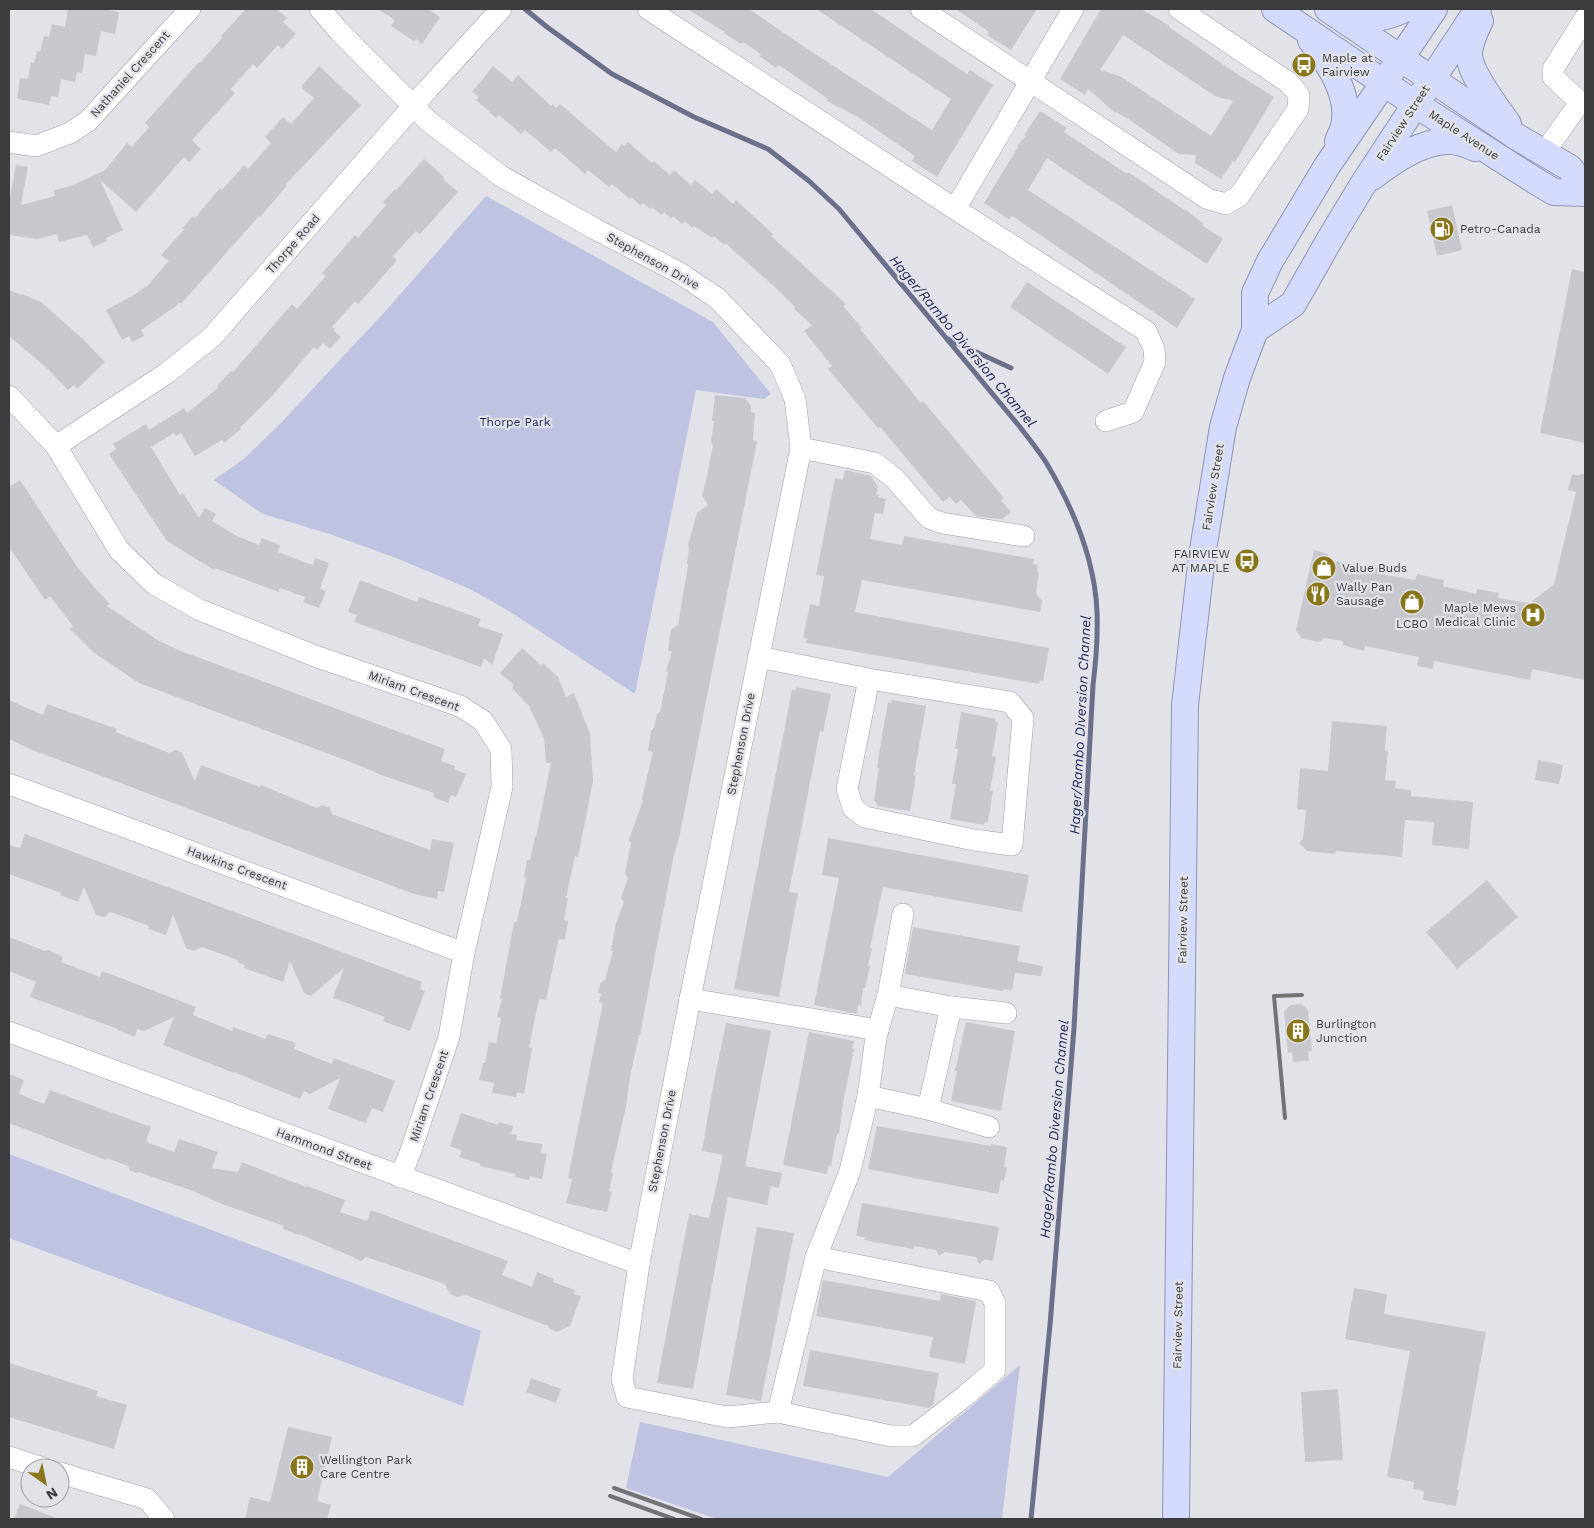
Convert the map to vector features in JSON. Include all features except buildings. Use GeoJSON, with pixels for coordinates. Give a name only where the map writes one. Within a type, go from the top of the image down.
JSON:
{"type":"FeatureCollection","features":[{"type":"Feature","properties":{"kind":"main road","name":"Maple Avenue"},"geometry":{"type":"LineString","coordinates":[[1275,9],[1415,104],[1554,192],[1585,192]]}},
{"type":"Feature","properties":{"kind":"main road","name":"Maple Avenue"},"geometry":{"type":"LineString","coordinates":[[1328,9],[1517,137],[1570,168],[1585,192]]}},
{"type":"Feature","properties":{"kind":"main road"},"geometry":{"type":"LineString","coordinates":[[1335,9],[1359,19],[1386,17],[1405,9]]}},
{"type":"Feature","properties":{"kind":"main road","name":"Fairview Street"},"geometry":{"type":"LineString","coordinates":[[1176,1519],[1185,705],[1202,556],[1223,427],[1236,378],[1255,330],[1255,293],[1290,226],[1327,166],[1434,9]]}},
{"type":"Feature","properties":{"kind":"main road","name":"Fairview Street"},"geometry":{"type":"LineString","coordinates":[[1255,330],[1294,304],[1362,186],[1478,9]]}},
{"type":"Feature","properties":{"kind":"main road"},"geometry":{"type":"LineString","coordinates":[[1486,9],[1475,32],[1469,53],[1470,62],[1488,97],[1517,137]]}},
{"type":"Feature","properties":{"kind":"main road"},"geometry":{"type":"LineString","coordinates":[[1300,26],[1326,59],[1346,105],[1344,126],[1327,166]]}},
{"type":"Feature","properties":{"kind":"main road"},"geometry":{"type":"LineString","coordinates":[[1362,186],[1396,160],[1430,144],[1446,140],[1466,144],[1502,160]]}},
{"type":"Feature","properties":{"kind":"street","name":"Nathaniel Crescent"},"geometry":{"type":"LineString","coordinates":[[9,142],[36,146],[70,133],[88,121],[190,9]]}},
{"type":"Feature","properties":{"kind":"street","name":"Stephenson Drive"},"geometry":{"type":"LineString","coordinates":[[320,9],[338,31],[428,120],[501,176],[595,229],[678,272],[717,298],[780,364],[795,399],[801,448],[690,999],[639,1264],[622,1379],[627,1397],[727,1417],[778,1412]]}},
{"type":"Feature","properties":{"kind":"street"},"geometry":{"type":"LineString","coordinates":[[648,9],[1146,331],[1154,350],[1155,362],[1133,412],[1106,421]]}},
{"type":"Feature","properties":{"kind":"street"},"geometry":{"type":"LineString","coordinates":[[922,9],[1208,200],[1226,204],[1239,196],[1298,108],[1300,95],[1289,83],[1179,9]]}},
{"type":"Feature","properties":{"kind":"street"},"geometry":{"type":"LineString","coordinates":[[955,209],[1073,9]]}},
{"type":"Feature","properties":{"kind":"street","name":"Thorpe Road"},"geometry":{"type":"LineString","coordinates":[[56,446],[167,373],[212,337],[414,105],[499,11]]}},
{"type":"Feature","properties":{"kind":"street"},"geometry":{"type":"LineString","coordinates":[[1544,153],[1583,103],[1553,77],[1553,69],[1585,18]]}},
{"type":"Feature","properties":{"kind":"street","name":"Miriam Crescent"},"geometry":{"type":"LineString","coordinates":[[9,396],[56,446],[119,550],[154,584],[200,610],[315,656],[460,706],[483,722],[501,749],[502,786],[464,953],[449,1037],[410,1154],[400,1177]]}},
{"type":"Feature","properties":{"kind":"street"},"geometry":{"type":"LineString","coordinates":[[801,448],[874,464],[895,479],[929,518],[942,523],[1024,536]]}},
{"type":"Feature","properties":{"kind":"street"},"geometry":{"type":"LineString","coordinates":[[758,657],[870,679],[1010,702],[1023,718],[1012,846],[865,818],[853,808],[847,789],[870,679]]}},
{"type":"Feature","properties":{"kind":"street","name":"Hawkins Crescent"},"geometry":{"type":"LineString","coordinates":[[9,784],[464,953]]}},
{"type":"Feature","properties":{"kind":"street"},"geometry":{"type":"LineString","coordinates":[[816,1257],[989,1291],[995,1304],[995,1370],[913,1436],[891,1436],[778,1412],[816,1257],[850,1171],[868,1096],[878,1030],[888,995],[903,914]]}},
{"type":"Feature","properties":{"kind":"street"},"geometry":{"type":"LineString","coordinates":[[888,995],[951,1007],[1006,1013]]}},
{"type":"Feature","properties":{"kind":"street"},"geometry":{"type":"LineString","coordinates":[[690,999],[878,1030]]}},
{"type":"Feature","properties":{"kind":"street"},"geometry":{"type":"LineString","coordinates":[[928,1109],[951,1007]]}},
{"type":"Feature","properties":{"kind":"street","name":"Hammond Street"},"geometry":{"type":"LineString","coordinates":[[9,1032],[639,1264]]}},
{"type":"Feature","properties":{"kind":"street"},"geometry":{"type":"LineString","coordinates":[[868,1096],[928,1109],[989,1128]]}},
{"type":"Feature","properties":{"kind":"street"},"geometry":{"type":"LineString","coordinates":[[70,1477],[146,1499],[163,1518]]}},
{"type":"Feature","properties":{"kind":"green space","name":"Thorpe Park"},"geometry":{"type":"Polygon","coordinates":[[[486,196],[713,322],[771,394],[764,399],[696,390],[635,694],[509,611],[470,589],[396,558],[330,534],[263,514],[214,480],[245,458],[281,423],[391,305],[486,196]]]}},
{"type":"Feature","properties":{"kind":"green space"},"geometry":{"type":"Polygon","coordinates":[[[9,1154],[481,1331],[463,1406],[9,1238],[9,1154]]]}},
{"type":"Feature","properties":{"kind":"green space"},"geometry":{"type":"Polygon","coordinates":[[[1020,1365],[1002,1519],[717,1519],[626,1488],[640,1422],[888,1477],[1020,1365]]]}},
{"type":"Feature","properties":{"kind":"waterway","name":"Hager/Rambo Diversion Channel"},"geometry":{"type":"LineString","coordinates":[[525,9],[612,74],[694,117],[768,149],[809,181],[839,209],[1020,427],[1057,481],[1081,535],[1092,574],[1095,593],[1097,640],[1074,1028],[1050,1325],[1031,1519]]}},
{"type":"Feature","properties":{"kind":"waterway"},"geometry":{"type":"LineString","coordinates":[[948,339],[1011,368]]}},
{"type":"Feature","properties":{"kind":"railway"},"geometry":{"type":"LineString","coordinates":[[1285,1118],[1274,996],[1302,995]]}},
{"type":"Feature","properties":{"kind":"railway"},"geometry":{"type":"LineString","coordinates":[[614,1488],[701,1519]]}},
{"type":"Feature","properties":{"kind":"railway"},"geometry":{"type":"LineString","coordinates":[[610,1496],[674,1519]]}},
{"type":"Feature","properties":{"kind":"place","name":"Maple at Fairview"},"geometry":{"type":"Point","coordinates":[1304,65]}},
{"type":"Feature","properties":{"kind":"place","name":"Petro-Canada"},"geometry":{"type":"Point","coordinates":[1442,229]}},
{"type":"Feature","properties":{"kind":"place","name":"FAIRVIEW AT MAPLE"},"geometry":{"type":"Point","coordinates":[1247,561]}},
{"type":"Feature","properties":{"kind":"place","name":"Value Buds"},"geometry":{"type":"Point","coordinates":[1324,568]}},
{"type":"Feature","properties":{"kind":"place","name":"Wally Pan Sausage"},"geometry":{"type":"Point","coordinates":[1318,594]}},
{"type":"Feature","properties":{"kind":"place","name":"LCBO"},"geometry":{"type":"Point","coordinates":[1412,602]}},
{"type":"Feature","properties":{"kind":"place","name":"Maple Mews Medical Clinic"},"geometry":{"type":"Point","coordinates":[1533,615]}},
{"type":"Feature","properties":{"kind":"place","name":"Burlington Junction"},"geometry":{"type":"Point","coordinates":[1298,1031]}},
{"type":"Feature","properties":{"kind":"place","name":"Wellington Park Care Centre"},"geometry":{"type":"Point","coordinates":[302,1467]}}]}
